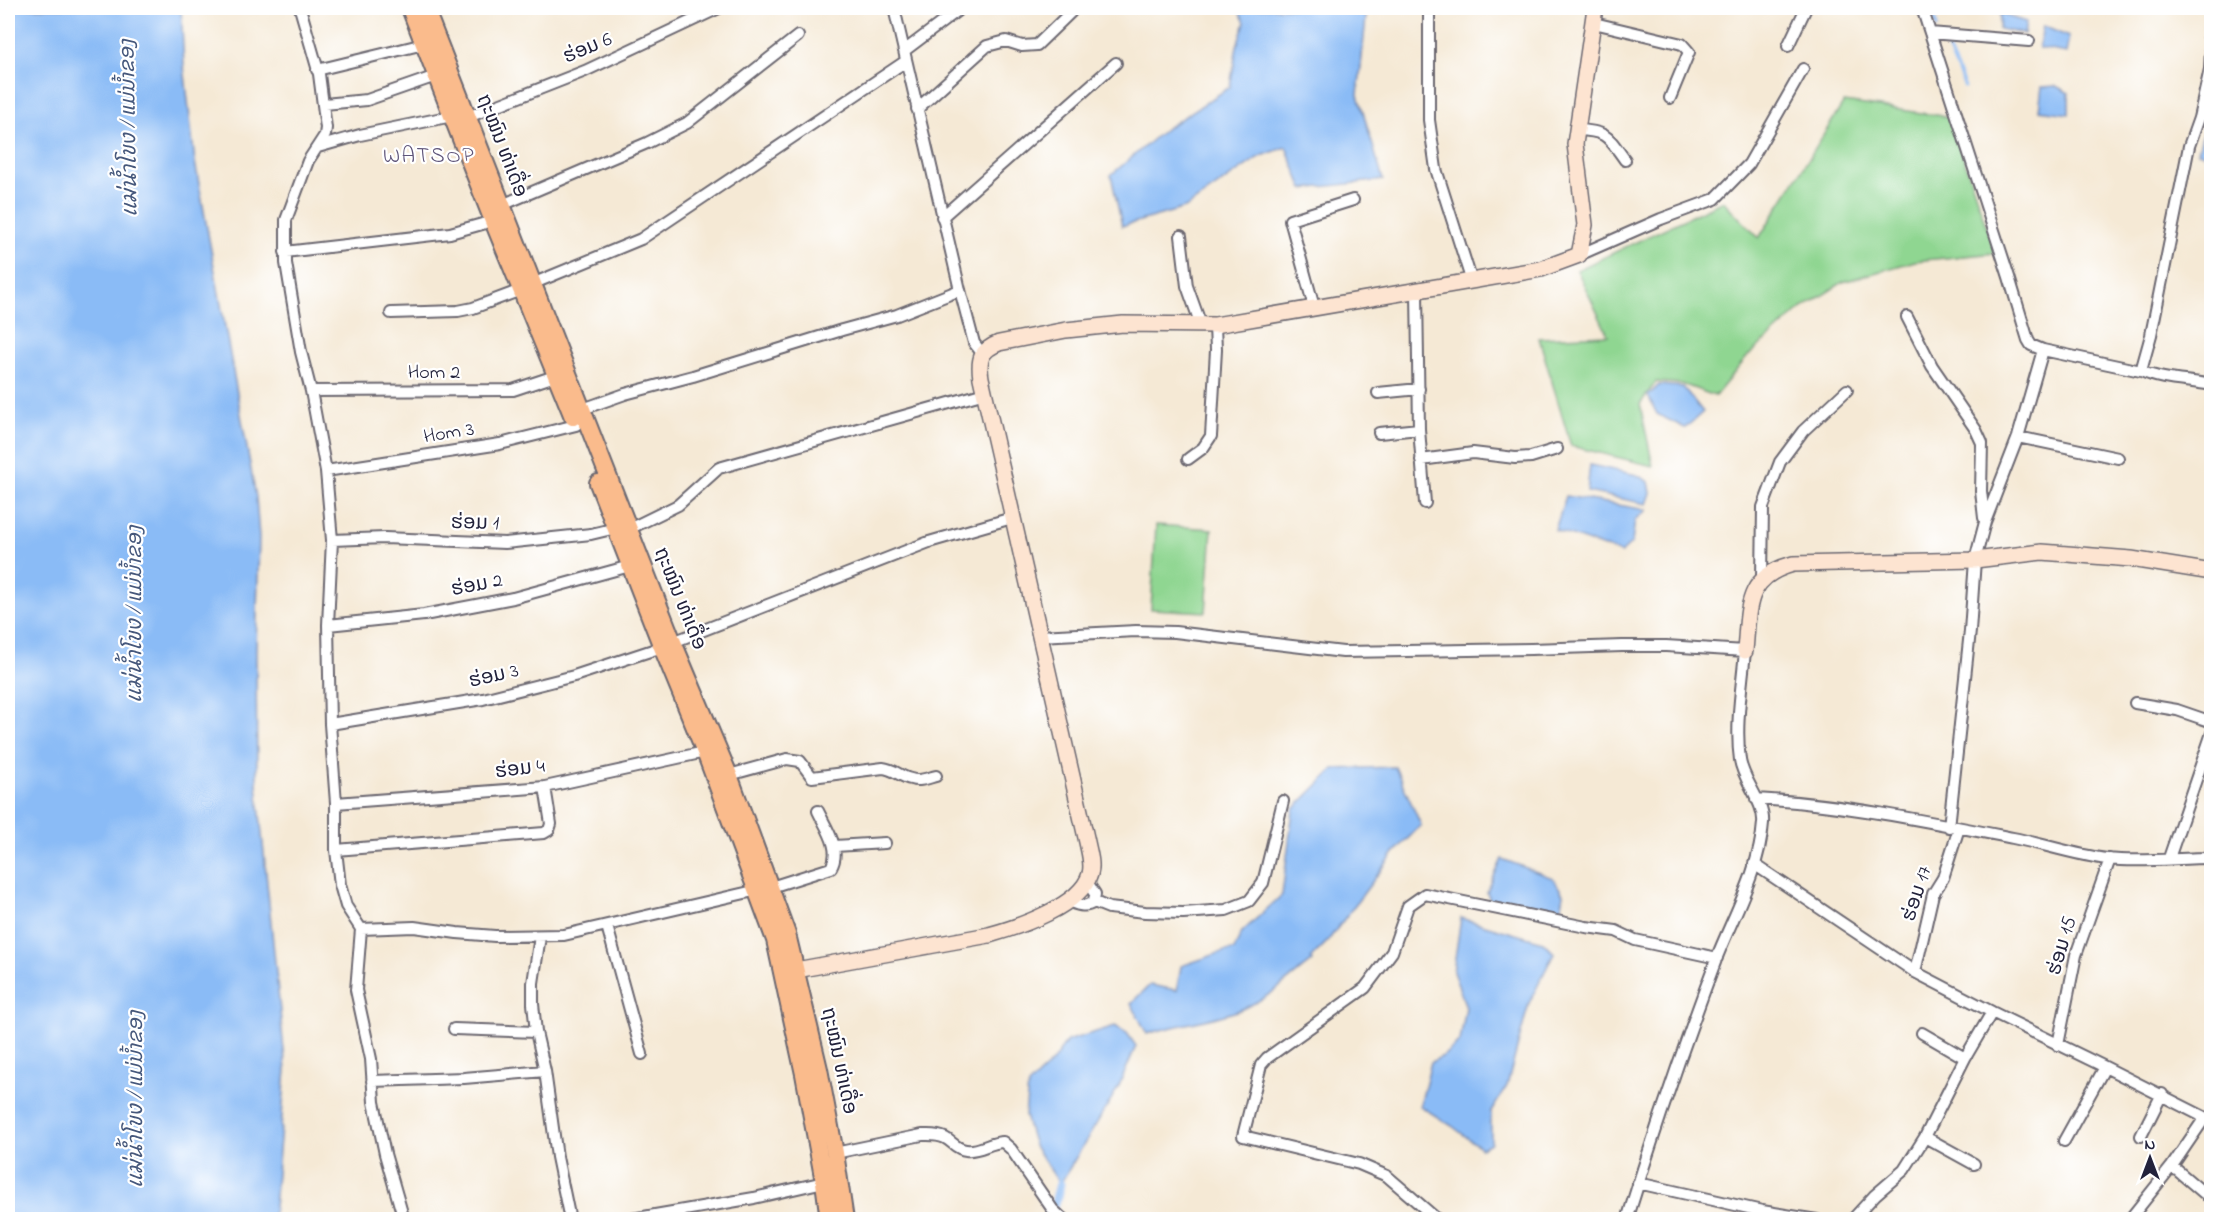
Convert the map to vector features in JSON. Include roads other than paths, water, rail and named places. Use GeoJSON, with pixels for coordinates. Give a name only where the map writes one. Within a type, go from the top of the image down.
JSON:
{"type":"FeatureCollection","features":[{"type":"Feature","properties":{"kind":"main road","name":"ຖະໝົນ ທ່າເດື່ອ"},"geometry":{"type":"LineString","coordinates":[[410,8],[436,76],[460,116],[501,205],[555,376],[576,416]]}},
{"type":"Feature","properties":{"kind":"main road","name":"ຖະໝົນ ທ່າເດື່ອ"},"geometry":{"type":"LineString","coordinates":[[425,8],[493,220],[526,287],[622,528],[705,752],[764,889]]}},
{"type":"Feature","properties":{"kind":"main road","name":"ຖະໝົນ ທ່າເດື່ອ"},"geometry":{"type":"LineString","coordinates":[[622,528],[630,566],[729,775],[764,889],[774,940],[790,971],[835,1153],[845,1220]]}},
{"type":"Feature","properties":{"kind":"main road","name":"ຖະໝົນ ທ່າເດື່ອ"},"geometry":{"type":"LineString","coordinates":[[790,971],[828,1220]]}},
{"type":"Feature","properties":{"kind":"street"},"geometry":{"type":"LineString","coordinates":[[300,8],[317,70],[327,128],[308,161],[286,220],[285,252],[297,330],[326,471],[332,540],[328,625],[336,850],[340,885],[346,906],[361,929],[356,990],[371,1059],[374,1102],[385,1154],[404,1220]]}},
{"type":"Feature","properties":{"kind":"street","name":"ຮ່ອມ 6"},"geometry":{"type":"LineString","coordinates":[[318,147],[360,135],[460,116],[585,71],[719,8]]}},
{"type":"Feature","properties":{"kind":"street"},"geometry":{"type":"LineString","coordinates":[[894,8],[960,290],[974,343],[982,353]]}},
{"type":"Feature","properties":{"kind":"street"},"geometry":{"type":"LineString","coordinates":[[391,313],[458,311],[473,308],[640,239],[905,56],[961,8]]}},
{"type":"Feature","properties":{"kind":"street"},"geometry":{"type":"LineString","coordinates":[[1429,8],[1429,120],[1436,169],[1472,282]]}},
{"type":"Feature","properties":{"kind":"street"},"geometry":{"type":"LineString","coordinates":[[1788,46],[1806,8]]}},
{"type":"Feature","properties":{"kind":"street"},"geometry":{"type":"LineString","coordinates":[[1922,8],[2031,345],[2043,350],[2141,371],[2151,376],[2188,380],[2211,386]]}},
{"type":"Feature","properties":{"kind":"street"},"geometry":{"type":"LineString","coordinates":[[2141,371],[2151,335],[2190,146],[2210,69],[2211,50],[2208,32],[2210,9]]}},
{"type":"Feature","properties":{"kind":"street"},"geometry":{"type":"LineString","coordinates":[[917,109],[987,46],[1006,41],[1030,47],[1037,45],[1071,12]]}},
{"type":"Feature","properties":{"kind":"street"},"geometry":{"type":"LineString","coordinates":[[1579,255],[1585,225],[1575,144],[1594,15],[1688,48],[1689,52],[1670,98]]}},
{"type":"Feature","properties":{"kind":"street"},"geometry":{"type":"LineString","coordinates":[[1930,33],[2029,41]]}},
{"type":"Feature","properties":{"kind":"street"},"geometry":{"type":"LineString","coordinates":[[501,205],[647,143],[687,123],[798,36]]}},
{"type":"Feature","properties":{"kind":"street"},"geometry":{"type":"LineString","coordinates":[[317,70],[424,44]]}},
{"type":"Feature","properties":{"kind":"street"},"geometry":{"type":"LineString","coordinates":[[942,217],[1116,63]]}},
{"type":"Feature","properties":{"kind":"street"},"geometry":{"type":"LineString","coordinates":[[790,971],[989,935],[1022,926],[1067,901],[1087,882],[1092,866],[979,368],[982,353],[990,346],[999,343],[1066,330],[1122,324],[1208,325],[1541,269],[1715,199],[1749,164],[1803,69]]}},
{"type":"Feature","properties":{"kind":"street"},"geometry":{"type":"LineString","coordinates":[[324,104],[367,100],[436,76]]}},
{"type":"Feature","properties":{"kind":"street"},"geometry":{"type":"LineString","coordinates":[[1577,130],[1602,133],[1625,160]]}},
{"type":"Feature","properties":{"kind":"street"},"geometry":{"type":"LineString","coordinates":[[1314,307],[1290,220],[1353,200]]}},
{"type":"Feature","properties":{"kind":"street"},"geometry":{"type":"LineString","coordinates":[[285,252],[450,233],[493,220]]}},
{"type":"Feature","properties":{"kind":"street"},"geometry":{"type":"LineString","coordinates":[[1181,236],[1186,286],[1208,325],[1216,350],[1211,436],[1203,448],[1188,459]]}},
{"type":"Feature","properties":{"kind":"street","name":"Hom 3"},"geometry":{"type":"LineString","coordinates":[[326,471],[500,444],[576,416],[625,394],[897,315],[960,290]]}},
{"type":"Feature","properties":{"kind":"street"},"geometry":{"type":"LineString","coordinates":[[1417,291],[1419,429],[1425,503]]}},
{"type":"Feature","properties":{"kind":"street"},"geometry":{"type":"LineString","coordinates":[[1907,317],[1932,366],[1976,430],[1982,443],[1981,491],[1985,522]]}},
{"type":"Feature","properties":{"kind":"street","name":"ຮ່ອມ 17"},"geometry":{"type":"LineString","coordinates":[[1915,972],[1933,894],[1943,878],[1954,827],[1975,560],[1985,522],[2018,437],[2043,350]]}},
{"type":"Feature","properties":{"kind":"street","name":"Hom 2"},"geometry":{"type":"LineString","coordinates":[[311,391],[513,390],[555,376]]}},
{"type":"Feature","properties":{"kind":"street"},"geometry":{"type":"LineString","coordinates":[[1378,393],[1419,389]]}},
{"type":"Feature","properties":{"kind":"street"},"geometry":{"type":"LineString","coordinates":[[1762,578],[1763,507],[1780,462],[1803,431],[1847,390]]}},
{"type":"Feature","properties":{"kind":"street","name":"ຮ່ອມ 1"},"geometry":{"type":"LineString","coordinates":[[332,540],[386,538],[505,543],[591,534],[622,528],[678,505],[719,468],[985,393]]}},
{"type":"Feature","properties":{"kind":"street"},"geometry":{"type":"LineString","coordinates":[[1379,433],[1419,429]]}},
{"type":"Feature","properties":{"kind":"street"},"geometry":{"type":"LineString","coordinates":[[2018,437],[2118,458]]}},
{"type":"Feature","properties":{"kind":"street"},"geometry":{"type":"LineString","coordinates":[[1421,460],[1473,453],[1515,458],[1531,457],[1557,449]]}},
{"type":"Feature","properties":{"kind":"street","name":"ຮ່ອມ 3"},"geometry":{"type":"LineString","coordinates":[[330,724],[483,699],[574,676],[667,645],[929,542],[1012,518]]}},
{"type":"Feature","properties":{"kind":"street"},"geometry":{"type":"LineString","coordinates":[[1627,1220],[1717,958],[1754,864],[1763,824],[1761,809],[1742,770],[1739,748],[1749,605],[1762,578],[1792,564],[1975,560],[2052,552],[2131,559],[2211,572]]}},
{"type":"Feature","properties":{"kind":"street","name":"ຮ່ອມ 2"},"geometry":{"type":"LineString","coordinates":[[328,625],[424,615],[513,598],[630,566]]}},
{"type":"Feature","properties":{"kind":"street"},"geometry":{"type":"LineString","coordinates":[[1039,636],[1136,631],[1175,632],[1343,651],[1531,649],[1622,645],[1745,651]]}},
{"type":"Feature","properties":{"kind":"street"},"geometry":{"type":"LineString","coordinates":[[2135,703],[2176,710],[2211,722]]}},
{"type":"Feature","properties":{"kind":"street"},"geometry":{"type":"LineString","coordinates":[[2169,858],[2211,733]]}},
{"type":"Feature","properties":{"kind":"street","name":"ຮ່ອມ 4"},"geometry":{"type":"LineString","coordinates":[[336,803],[545,787],[705,752]]}},
{"type":"Feature","properties":{"kind":"street"},"geometry":{"type":"LineString","coordinates":[[729,775],[787,759],[800,761],[812,777],[883,768],[909,779],[919,780],[936,776]]}},
{"type":"Feature","properties":{"kind":"street"},"geometry":{"type":"LineString","coordinates":[[336,850],[544,833],[549,830],[551,824],[545,787]]}},
{"type":"Feature","properties":{"kind":"street"},"geometry":{"type":"LineString","coordinates":[[1756,799],[1861,811],[1954,827],[2110,859],[2135,861],[2211,858]]}},
{"type":"Feature","properties":{"kind":"street"},"geometry":{"type":"LineString","coordinates":[[1094,902],[1109,908],[1183,914],[1226,910],[1249,901],[1263,883],[1282,801]]}},
{"type":"Feature","properties":{"kind":"street"},"geometry":{"type":"LineString","coordinates":[[361,929],[414,927],[457,933],[564,935],[764,889],[831,868],[835,862],[835,846],[818,812]]}},
{"type":"Feature","properties":{"kind":"street"},"geometry":{"type":"LineString","coordinates":[[835,846],[885,843]]}},
{"type":"Feature","properties":{"kind":"street","name":"ຮ່ອມ 15"},"geometry":{"type":"LineString","coordinates":[[2058,1046],[2076,955],[2110,859]]}},
{"type":"Feature","properties":{"kind":"street"},"geometry":{"type":"LineString","coordinates":[[1754,864],[1915,972],[2208,1120],[2129,1220]]}},
{"type":"Feature","properties":{"kind":"street"},"geometry":{"type":"LineString","coordinates":[[1067,901],[1081,906],[1089,906],[1094,902],[1095,894],[1087,882]]}},
{"type":"Feature","properties":{"kind":"street"},"geometry":{"type":"LineString","coordinates":[[1438,1220],[1387,1176],[1359,1164],[1243,1136],[1261,1065],[1267,1058],[1365,988],[1392,952],[1408,906],[1425,894],[1616,931],[1635,940],[1717,958]]}},
{"type":"Feature","properties":{"kind":"street"},"geometry":{"type":"LineString","coordinates":[[607,926],[642,1054]]}},
{"type":"Feature","properties":{"kind":"street"},"geometry":{"type":"LineString","coordinates":[[540,936],[533,983],[533,1004],[536,1032],[546,1071],[557,1156],[570,1220]]}},
{"type":"Feature","properties":{"kind":"street"},"geometry":{"type":"LineString","coordinates":[[1852,1220],[1904,1170],[1925,1137],[1965,1058],[1992,1012]]}},
{"type":"Feature","properties":{"kind":"street"},"geometry":{"type":"LineString","coordinates":[[454,1029],[536,1032]]}},
{"type":"Feature","properties":{"kind":"street"},"geometry":{"type":"LineString","coordinates":[[1922,1033],[1965,1058]]}},
{"type":"Feature","properties":{"kind":"street"},"geometry":{"type":"LineString","coordinates":[[2064,1141],[2105,1066]]}},
{"type":"Feature","properties":{"kind":"street"},"geometry":{"type":"LineString","coordinates":[[372,1081],[464,1078],[546,1071]]}},
{"type":"Feature","properties":{"kind":"street"},"geometry":{"type":"LineString","coordinates":[[2141,1136],[2162,1095]]}},
{"type":"Feature","properties":{"kind":"street"},"geometry":{"type":"LineString","coordinates":[[835,1153],[935,1134],[947,1139],[956,1147],[967,1150],[980,1149],[993,1142],[1003,1142],[1011,1149],[1053,1210],[1064,1220]]}},
{"type":"Feature","properties":{"kind":"street"},"geometry":{"type":"LineString","coordinates":[[1925,1137],[1974,1164]]}},
{"type":"Feature","properties":{"kind":"street"},"geometry":{"type":"LineString","coordinates":[[2172,1166],[2211,1200]]}},
{"type":"Feature","properties":{"kind":"street"},"geometry":{"type":"LineString","coordinates":[[626,1220],[754,1198],[824,1182]]}},
{"type":"Feature","properties":{"kind":"street"},"geometry":{"type":"LineString","coordinates":[[1638,1183],[1777,1216],[1817,1220]]}},
{"type":"Feature","properties":{"kind":"water","name":"แม่น้ำโขง / ແມ່ນ້ຳຂອງ"},"geometry":{"type":"Polygon","coordinates":[[[8,8],[181,8],[184,66],[195,162],[256,497],[259,537],[256,651],[257,785],[286,1070],[273,1219],[8,1219],[8,8]]]}},
{"type":"Feature","properties":{"kind":"water"},"geometry":{"type":"Polygon","coordinates":[[[1237,8],[1367,8],[1358,95],[1383,180],[1303,189],[1286,147],[1259,157],[1185,208],[1122,226],[1111,175],[1165,129],[1230,87],[1237,46],[1245,22],[1237,8]]]}},
{"type":"Feature","properties":{"kind":"water"},"geometry":{"type":"Polygon","coordinates":[[[2000,14],[2026,22],[2024,34],[1999,29],[2000,14]]]}},
{"type":"Feature","properties":{"kind":"water"},"geometry":{"type":"Polygon","coordinates":[[[2043,26],[2069,37],[2066,53],[2039,48],[2043,26]]]}},
{"type":"Feature","properties":{"kind":"water"},"geometry":{"type":"Polygon","coordinates":[[[2056,86],[2069,93],[2069,114],[2039,110],[2042,87],[2056,86]]]}},
{"type":"Feature","properties":{"kind":"water"},"geometry":{"type":"Polygon","coordinates":[[[2211,100],[2211,156],[2198,152],[2211,100]]]}},
{"type":"Feature","properties":{"kind":"water"},"geometry":{"type":"Polygon","coordinates":[[[1659,385],[1683,387],[1703,412],[1685,428],[1657,414],[1648,396],[1659,385]]]}},
{"type":"Feature","properties":{"kind":"water"},"geometry":{"type":"Polygon","coordinates":[[[1590,465],[1637,475],[1649,482],[1651,493],[1647,504],[1587,492],[1590,465]]]}},
{"type":"Feature","properties":{"kind":"water"},"geometry":{"type":"Polygon","coordinates":[[[1566,496],[1647,510],[1635,520],[1632,543],[1621,553],[1555,530],[1566,496]]]}},
{"type":"Feature","properties":{"kind":"water"},"geometry":{"type":"Polygon","coordinates":[[[1395,767],[1421,825],[1394,853],[1327,942],[1311,958],[1312,961],[1252,1005],[1219,1017],[1147,1034],[1131,1003],[1150,985],[1177,990],[1181,966],[1234,950],[1242,932],[1282,895],[1293,810],[1334,769],[1395,767]]]}},
{"type":"Feature","properties":{"kind":"water"},"geometry":{"type":"Polygon","coordinates":[[[1502,859],[1553,878],[1563,894],[1560,914],[1491,903],[1487,892],[1502,859]]]}},
{"type":"Feature","properties":{"kind":"water"},"geometry":{"type":"Polygon","coordinates":[[[1461,918],[1543,942],[1554,953],[1529,1003],[1507,1086],[1491,1112],[1491,1143],[1481,1148],[1420,1106],[1431,1062],[1443,1056],[1460,1041],[1466,1007],[1453,972],[1461,918]]]}},
{"type":"Feature","properties":{"kind":"water"},"geometry":{"type":"Polygon","coordinates":[[[1115,1026],[1127,1033],[1136,1046],[1118,1088],[1060,1184],[1034,1146],[1025,1116],[1028,1086],[1053,1061],[1067,1041],[1115,1026]]]}},
{"type":"Feature","properties":{"kind":"waterway"},"geometry":{"type":"LineString","coordinates":[[1931,8],[1937,27]]}},
{"type":"Feature","properties":{"kind":"waterway"},"geometry":{"type":"LineString","coordinates":[[1944,40],[1965,87]]}},
{"type":"Feature","properties":{"kind":"waterway"},"geometry":{"type":"LineString","coordinates":[[1055,1203],[1060,1184]]}},
{"type":"Feature","properties":{"kind":"waterway"},"geometry":{"type":"LineString","coordinates":[[1049,1220],[1052,1216]]}},
{"type":"Feature","properties":{"kind":"district","name":"WATSOP"},"geometry":{"type":"Point","coordinates":[429,157]}}]}
